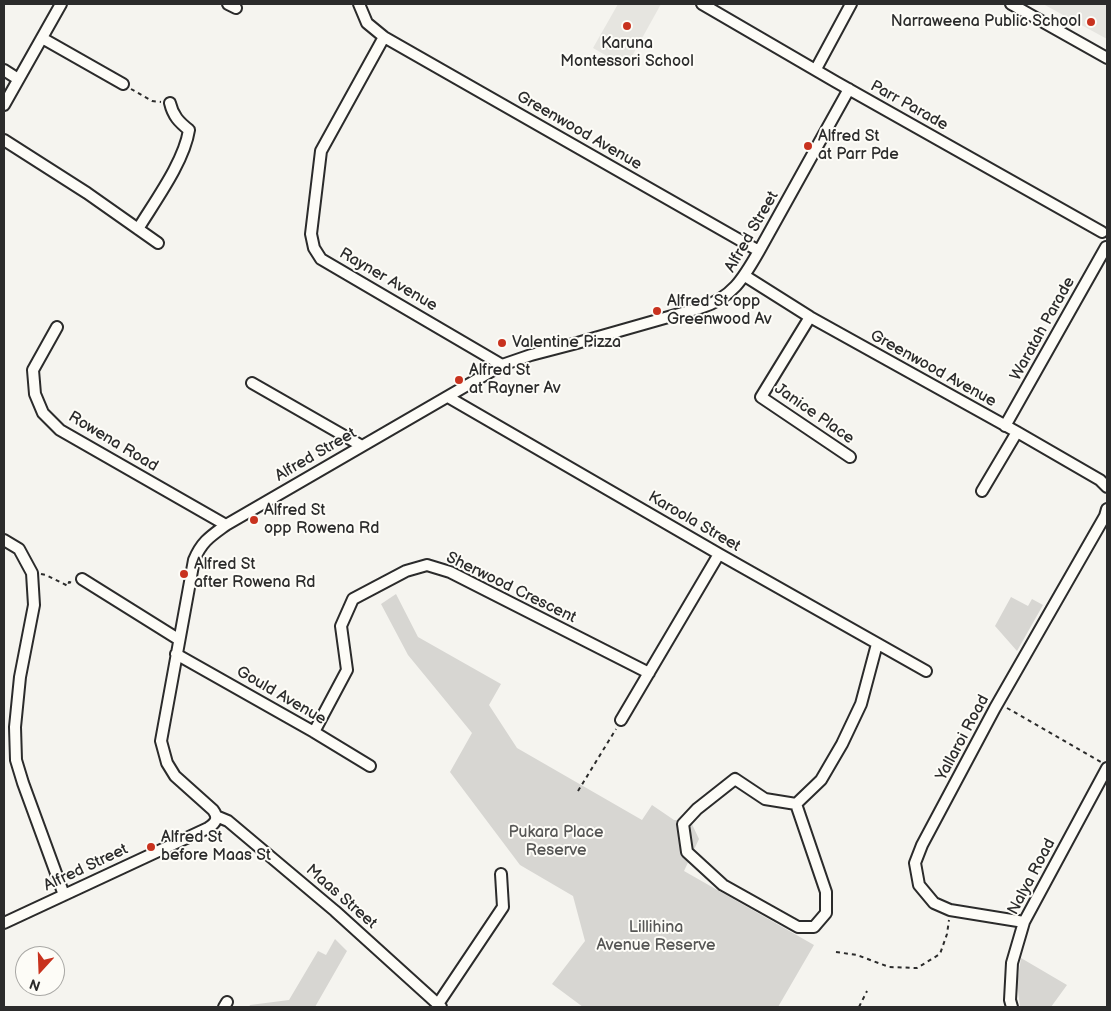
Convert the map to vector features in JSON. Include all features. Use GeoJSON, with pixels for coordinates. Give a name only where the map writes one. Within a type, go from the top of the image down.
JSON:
{"type":"FeatureCollection","features":[{"type":"Feature","properties":{"kind":"street"},"geometry":{"type":"LineString","coordinates":[[4,105],[61,4]]}},
{"type":"Feature","properties":{"kind":"street"},"geometry":{"type":"LineString","coordinates":[[359,4],[367,23],[384,37]]}},
{"type":"Feature","properties":{"kind":"street","name":"Parr Parade"},"geometry":{"type":"LineString","coordinates":[[702,4],[849,89],[1105,230]]}},
{"type":"Feature","properties":{"kind":"street"},"geometry":{"type":"LineString","coordinates":[[816,69],[851,4]]}},
{"type":"Feature","properties":{"kind":"street"},"geometry":{"type":"LineString","coordinates":[[1011,4],[1107,58]]}},
{"type":"Feature","properties":{"kind":"street","name":"Greenwood Avenue"},"geometry":{"type":"LineString","coordinates":[[384,37],[759,252]]}},
{"type":"Feature","properties":{"kind":"street","name":"Rayner Avenue"},"geometry":{"type":"LineString","coordinates":[[384,37],[322,150],[311,234],[314,248],[321,259],[502,365]]}},
{"type":"Feature","properties":{"kind":"street"},"geometry":{"type":"LineString","coordinates":[[42,38],[123,84]]}},
{"type":"Feature","properties":{"kind":"street"},"geometry":{"type":"LineString","coordinates":[[4,70],[18,78]]}},
{"type":"Feature","properties":{"kind":"street","name":"Alfred Street"},"geometry":{"type":"LineString","coordinates":[[4,922],[208,828],[216,822],[213,810],[175,776],[167,763],[161,741],[194,560],[206,539],[226,525],[502,365],[531,355],[708,306],[729,294],[745,276],[849,89]]}},
{"type":"Feature","properties":{"kind":"street"},"geometry":{"type":"LineString","coordinates":[[138,229],[181,157],[187,142],[189,130],[178,121],[167,105]]}},
{"type":"Feature","properties":{"kind":"street"},"geometry":{"type":"LineString","coordinates":[[4,140],[71,182],[158,243]]}},
{"type":"Feature","properties":{"kind":"street"},"geometry":{"type":"LineString","coordinates":[[1105,230],[1101,239],[1107,247]]}},
{"type":"Feature","properties":{"kind":"street","name":"Waratah Parade"},"geometry":{"type":"LineString","coordinates":[[1005,426],[1107,247]]}},
{"type":"Feature","properties":{"kind":"street","name":"Greenwood Avenue"},"geometry":{"type":"LineString","coordinates":[[745,276],[810,317],[1017,432],[1100,480],[1107,487]]}},
{"type":"Feature","properties":{"kind":"street","name":"Janice Place"},"geometry":{"type":"LineString","coordinates":[[810,317],[761,397],[850,457]]}},
{"type":"Feature","properties":{"kind":"street","name":"Rowena Road"},"geometry":{"type":"LineString","coordinates":[[56,327],[33,370],[35,394],[43,413],[60,430],[226,525]]}},
{"type":"Feature","properties":{"kind":"street"},"geometry":{"type":"LineString","coordinates":[[252,383],[362,446]]}},
{"type":"Feature","properties":{"kind":"street","name":"Karoola Street"},"geometry":{"type":"LineString","coordinates":[[448,397],[926,671]]}},
{"type":"Feature","properties":{"kind":"street"},"geometry":{"type":"LineString","coordinates":[[982,491],[1017,432]]}},
{"type":"Feature","properties":{"kind":"street","name":"Yallaroi Road"},"geometry":{"type":"LineString","coordinates":[[1024,922],[950,910],[934,903],[919,885],[916,863],[922,846],[998,703],[1105,516],[1107,509]]}},
{"type":"Feature","properties":{"kind":"street"},"geometry":{"type":"LineString","coordinates":[[4,540],[19,549],[32,573],[34,605],[20,677],[15,727],[16,760],[64,895]]}},
{"type":"Feature","properties":{"kind":"street"},"geometry":{"type":"LineString","coordinates":[[621,720],[720,554]]}},
{"type":"Feature","properties":{"kind":"street","name":"Sherwood Crescent"},"geometry":{"type":"LineString","coordinates":[[314,732],[347,670],[341,626],[352,599],[406,570],[427,565],[450,572],[649,673]]}},
{"type":"Feature","properties":{"kind":"street"},"geometry":{"type":"LineString","coordinates":[[82,579],[178,640]]}},
{"type":"Feature","properties":{"kind":"street"},"geometry":{"type":"LineString","coordinates":[[796,804],[820,780],[842,744],[860,704],[877,644]]}},
{"type":"Feature","properties":{"kind":"street","name":"Gould Avenue"},"geometry":{"type":"LineString","coordinates":[[176,654],[370,766]]}},
{"type":"Feature","properties":{"kind":"street","name":"Nalya Road"},"geometry":{"type":"LineString","coordinates":[[1012,1007],[1010,1000],[1012,963],[1024,922],[1107,767]]}},
{"type":"Feature","properties":{"kind":"street"},"geometry":{"type":"LineString","coordinates":[[735,779],[766,799],[796,804],[826,892],[826,913],[814,927],[798,927],[723,885],[686,852],[683,824],[697,809],[735,779]]}},
{"type":"Feature","properties":{"kind":"street","name":"Maas Street"},"geometry":{"type":"LineString","coordinates":[[216,816],[228,821],[327,904],[439,1006]]}},
{"type":"Feature","properties":{"kind":"street"},"geometry":{"type":"LineString","coordinates":[[439,1006],[503,906],[501,874]]}},
{"type":"Feature","properties":{"kind":"path"},"geometry":{"type":"LineString","coordinates":[[123,84],[152,101],[167,105]]}},
{"type":"Feature","properties":{"kind":"path"},"geometry":{"type":"LineString","coordinates":[[32,573],[46,575],[68,586],[69,582],[78,585],[82,579]]}},
{"type":"Feature","properties":{"kind":"path"},"geometry":{"type":"LineString","coordinates":[[998,703],[1107,767]]}},
{"type":"Feature","properties":{"kind":"path"},"geometry":{"type":"LineString","coordinates":[[578,791],[621,720]]}},
{"type":"Feature","properties":{"kind":"path"},"geometry":{"type":"LineString","coordinates":[[836,952],[857,955],[889,966],[917,968],[940,954],[947,934],[950,910]]}},
{"type":"Feature","properties":{"kind":"path"},"geometry":{"type":"LineString","coordinates":[[858,1007],[867,991]]}},
{"type":"Feature","properties":{"kind":"shaded area","name":"Karuna Montessori School"},"geometry":{"type":"Polygon","coordinates":[[[618,4],[661,4],[626,67],[593,48],[618,4]]]}},
{"type":"Feature","properties":{"kind":"shaded area","name":"Narraweena Public School"},"geometry":{"type":"Polygon","coordinates":[[[1043,4],[1107,4],[1107,39],[1043,4]]]}},
{"type":"Feature","properties":{"kind":"green space"},"geometry":{"type":"Polygon","coordinates":[[[396,594],[418,637],[501,684],[489,705],[517,748],[642,820],[652,805],[674,820],[690,820],[699,839],[684,871],[814,945],[778,1007],[583,1007],[552,984],[585,941],[573,896],[520,865],[450,772],[472,733],[408,655],[381,604],[396,594]]]}},
{"type":"Feature","properties":{"kind":"green space"},"geometry":{"type":"Polygon","coordinates":[[[1011,597],[1028,606],[1032,599],[1043,605],[1017,651],[995,626],[1011,597]]]}},
{"type":"Feature","properties":{"kind":"green space"},"geometry":{"type":"Polygon","coordinates":[[[335,939],[347,951],[315,1007],[249,1007],[250,1005],[289,1000],[318,951],[326,955],[335,939]]]}},
{"type":"Feature","properties":{"kind":"green space"},"geometry":{"type":"Polygon","coordinates":[[[1021,958],[1067,985],[1051,1007],[1020,1007],[1017,983],[1021,958]]]}},
{"type":"Feature","properties":{"kind":"place","name":"Narraweena Public School"},"geometry":{"type":"Point","coordinates":[1091,22]}},
{"type":"Feature","properties":{"kind":"place","name":"Karuna Montessori School"},"geometry":{"type":"Point","coordinates":[627,26]}},
{"type":"Feature","properties":{"kind":"place","name":"Alfred St at Parr Pde"},"geometry":{"type":"Point","coordinates":[808,146]}},
{"type":"Feature","properties":{"kind":"place","name":"Alfred St opp Greenwood Av"},"geometry":{"type":"Point","coordinates":[657,311]}},
{"type":"Feature","properties":{"kind":"place","name":"Valentine Pizza"},"geometry":{"type":"Point","coordinates":[502,343]}},
{"type":"Feature","properties":{"kind":"place","name":"Alfred St at Rayner Av"},"geometry":{"type":"Point","coordinates":[459,380]}},
{"type":"Feature","properties":{"kind":"place","name":"Alfred St opp Rowena Rd"},"geometry":{"type":"Point","coordinates":[254,520]}},
{"type":"Feature","properties":{"kind":"place","name":"Alfred St after Rowena Rd"},"geometry":{"type":"Point","coordinates":[184,574]}},
{"type":"Feature","properties":{"kind":"place","name":"Alfred St before Maas St"},"geometry":{"type":"Point","coordinates":[151,847]}},
{"type":"Feature","properties":{"kind":"park label","name":"Pukara Place Reserve"},"geometry":{"type":"Point","coordinates":[556,842]}},
{"type":"Feature","properties":{"kind":"park label","name":"Lillihina Avenue Reserve"},"geometry":{"type":"Point","coordinates":[656,937]}}]}
